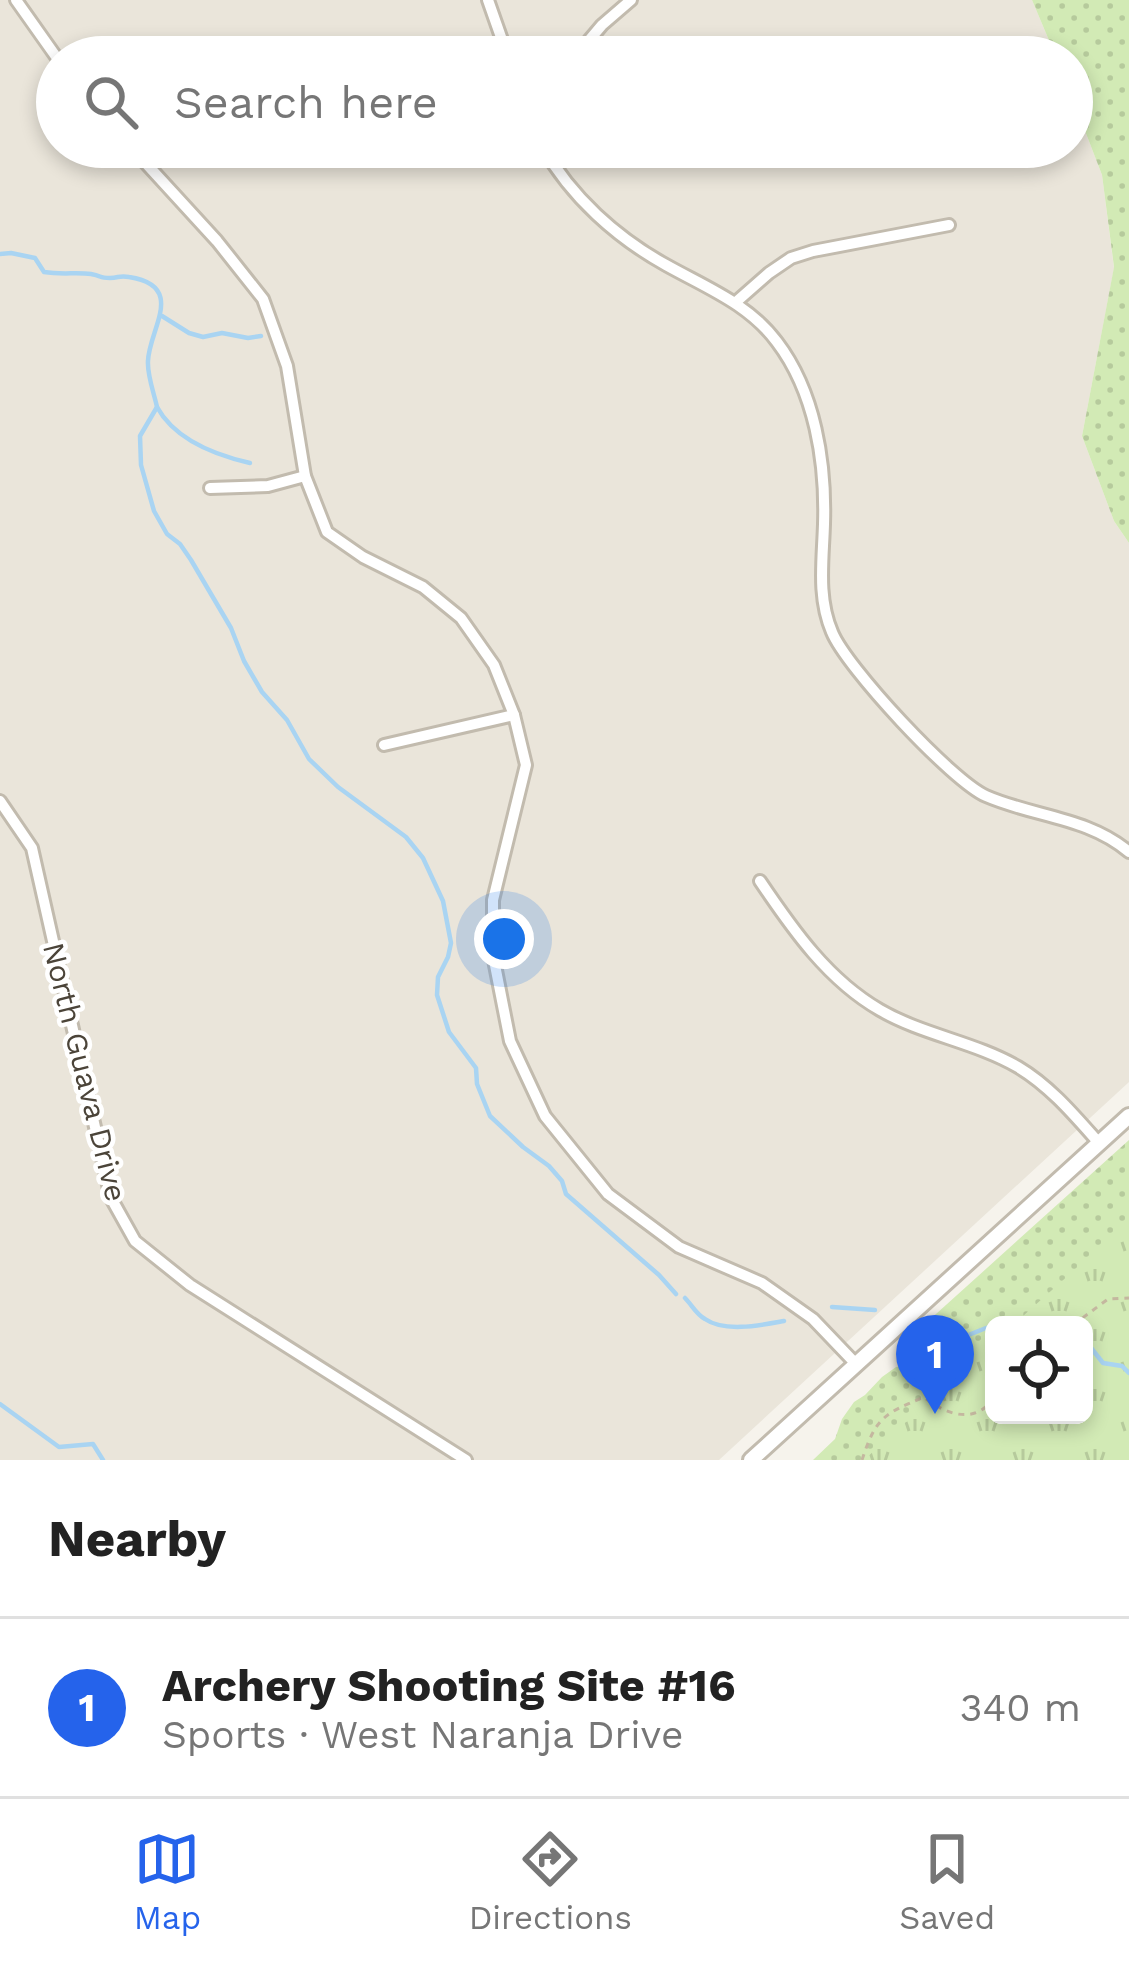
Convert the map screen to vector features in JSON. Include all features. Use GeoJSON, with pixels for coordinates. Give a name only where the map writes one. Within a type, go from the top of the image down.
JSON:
{"type":"FeatureCollection","features":[{"type":"Feature","properties":{"kind":"street"},"geometry":{"type":"LineString","coordinates":[[16,0],[41,36]]}},
{"type":"Feature","properties":{"kind":"street"},"geometry":{"type":"LineString","coordinates":[[488,0],[501,36]]}},
{"type":"Feature","properties":{"kind":"street"},"geometry":{"type":"LineString","coordinates":[[593,36],[631,0]]}},
{"type":"Feature","properties":{"kind":"street"},"geometry":{"type":"LineString","coordinates":[[150,168],[262,299],[287,366],[305,476],[327,532],[363,557],[424,587],[461,618],[494,664],[514,715],[526,765],[493,900],[493,955],[510,1041],[545,1116],[608,1194],[679,1247],[762,1283],[813,1319],[856,1364]]}},
{"type":"Feature","properties":{"kind":"street"},"geometry":{"type":"LineString","coordinates":[[557,168],[610,227],[662,263],[736,302],[758,320],[791,362],[816,432],[823,492],[822,587],[832,632],[844,653],[944,766],[968,786],[988,797],[1101,832],[1129,852]]}},
{"type":"Feature","properties":{"kind":"street"},"geometry":{"type":"LineString","coordinates":[[736,302],[790,258],[949,225]]}},
{"type":"Feature","properties":{"kind":"street"},"geometry":{"type":"LineString","coordinates":[[210,488],[268,486],[305,476]]}},
{"type":"Feature","properties":{"kind":"street"},"geometry":{"type":"LineString","coordinates":[[384,745],[514,715]]}},
{"type":"Feature","properties":{"kind":"street","name":"North Guava Drive"},"geometry":{"type":"LineString","coordinates":[[0,801],[32,848],[111,1198],[135,1241],[190,1285],[466,1460]]}},
{"type":"Feature","properties":{"kind":"street"},"geometry":{"type":"LineString","coordinates":[[760,881],[820,961],[861,997],[912,1025],[1017,1067],[1055,1096],[1100,1144]]}},
{"type":"Feature","properties":{"kind":"street"},"geometry":{"type":"LineString","coordinates":[[751,1460],[1129,1116]]}},
{"type":"Feature","properties":{"kind":"path"},"geometry":{"type":"LineString","coordinates":[[1085,1316],[1108,1299],[1129,1298]]}},
{"type":"Feature","properties":{"kind":"path"},"geometry":{"type":"LineString","coordinates":[[862,1460],[878,1422],[924,1397],[956,1415],[974,1415],[985,1409]]}},
{"type":"Feature","properties":{"kind":"shaded area"},"geometry":{"type":"Polygon","coordinates":[[[0,0],[1032,0],[1047,36],[36,36],[36,168],[1093,168],[1093,152],[1102,175],[1114,268],[1082,436],[1114,521],[1129,543],[1129,1082],[719,1460],[0,1460],[0,0]]]}},
{"type":"Feature","properties":{"kind":"green space"},"geometry":{"type":"Polygon","coordinates":[[[1032,0],[1129,0],[1129,543],[1114,521],[1082,436],[1114,267],[1102,175],[1093,152],[1093,36],[1047,36],[1032,0]]]}},
{"type":"Feature","properties":{"kind":"green space"},"geometry":{"type":"Polygon","coordinates":[[[1129,1140],[1129,1460],[813,1460],[835,1439],[854,1402],[882,1377],[896,1367],[924,1363],[929,1348],[920,1333],[1129,1140]]]}},
{"type":"Feature","properties":{"kind":"green space"},"geometry":{"type":"Polygon","coordinates":[[[1129,1221],[1129,1460],[864,1460],[985,1350],[985,1424],[1093,1424],[1093,1316],[1023,1316],[1129,1221]]]}},
{"type":"Feature","properties":{"kind":"waterway"},"geometry":{"type":"LineString","coordinates":[[0,254],[35,258],[44,272],[126,276],[157,289],[161,310],[148,366],[157,407],[140,436],[141,465],[154,511],[191,560],[262,692],[287,720],[309,759],[338,787],[406,837],[423,858],[443,901],[451,943],[438,977],[437,995],[449,1032],[476,1068],[490,1116],[549,1166],[566,1194],[676,1294]]}},
{"type":"Feature","properties":{"kind":"waterway"},"geometry":{"type":"LineString","coordinates":[[162,316],[203,337],[222,333],[261,336]]}},
{"type":"Feature","properties":{"kind":"waterway"},"geometry":{"type":"LineString","coordinates":[[157,407],[174,429],[197,444],[250,463]]}},
{"type":"Feature","properties":{"kind":"waterway"},"geometry":{"type":"LineString","coordinates":[[685,1298],[702,1317],[723,1326],[784,1321]]}},
{"type":"Feature","properties":{"kind":"waterway"},"geometry":{"type":"LineString","coordinates":[[832,1307],[875,1310]]}},
{"type":"Feature","properties":{"kind":"waterway"},"geometry":{"type":"LineString","coordinates":[[932,1326],[966,1336],[985,1328]]}},
{"type":"Feature","properties":{"kind":"waterway"},"geometry":{"type":"LineString","coordinates":[[1093,1350],[1103,1363],[1122,1366],[1129,1373]]}},
{"type":"Feature","properties":{"kind":"waterway"},"geometry":{"type":"LineString","coordinates":[[0,1404],[59,1447],[93,1444],[103,1460]]}},
{"type":"Feature","properties":{"kind":"place","name":"Archery Shooting Site #16"},"geometry":{"type":"Point","coordinates":[935,1414]}}]}
